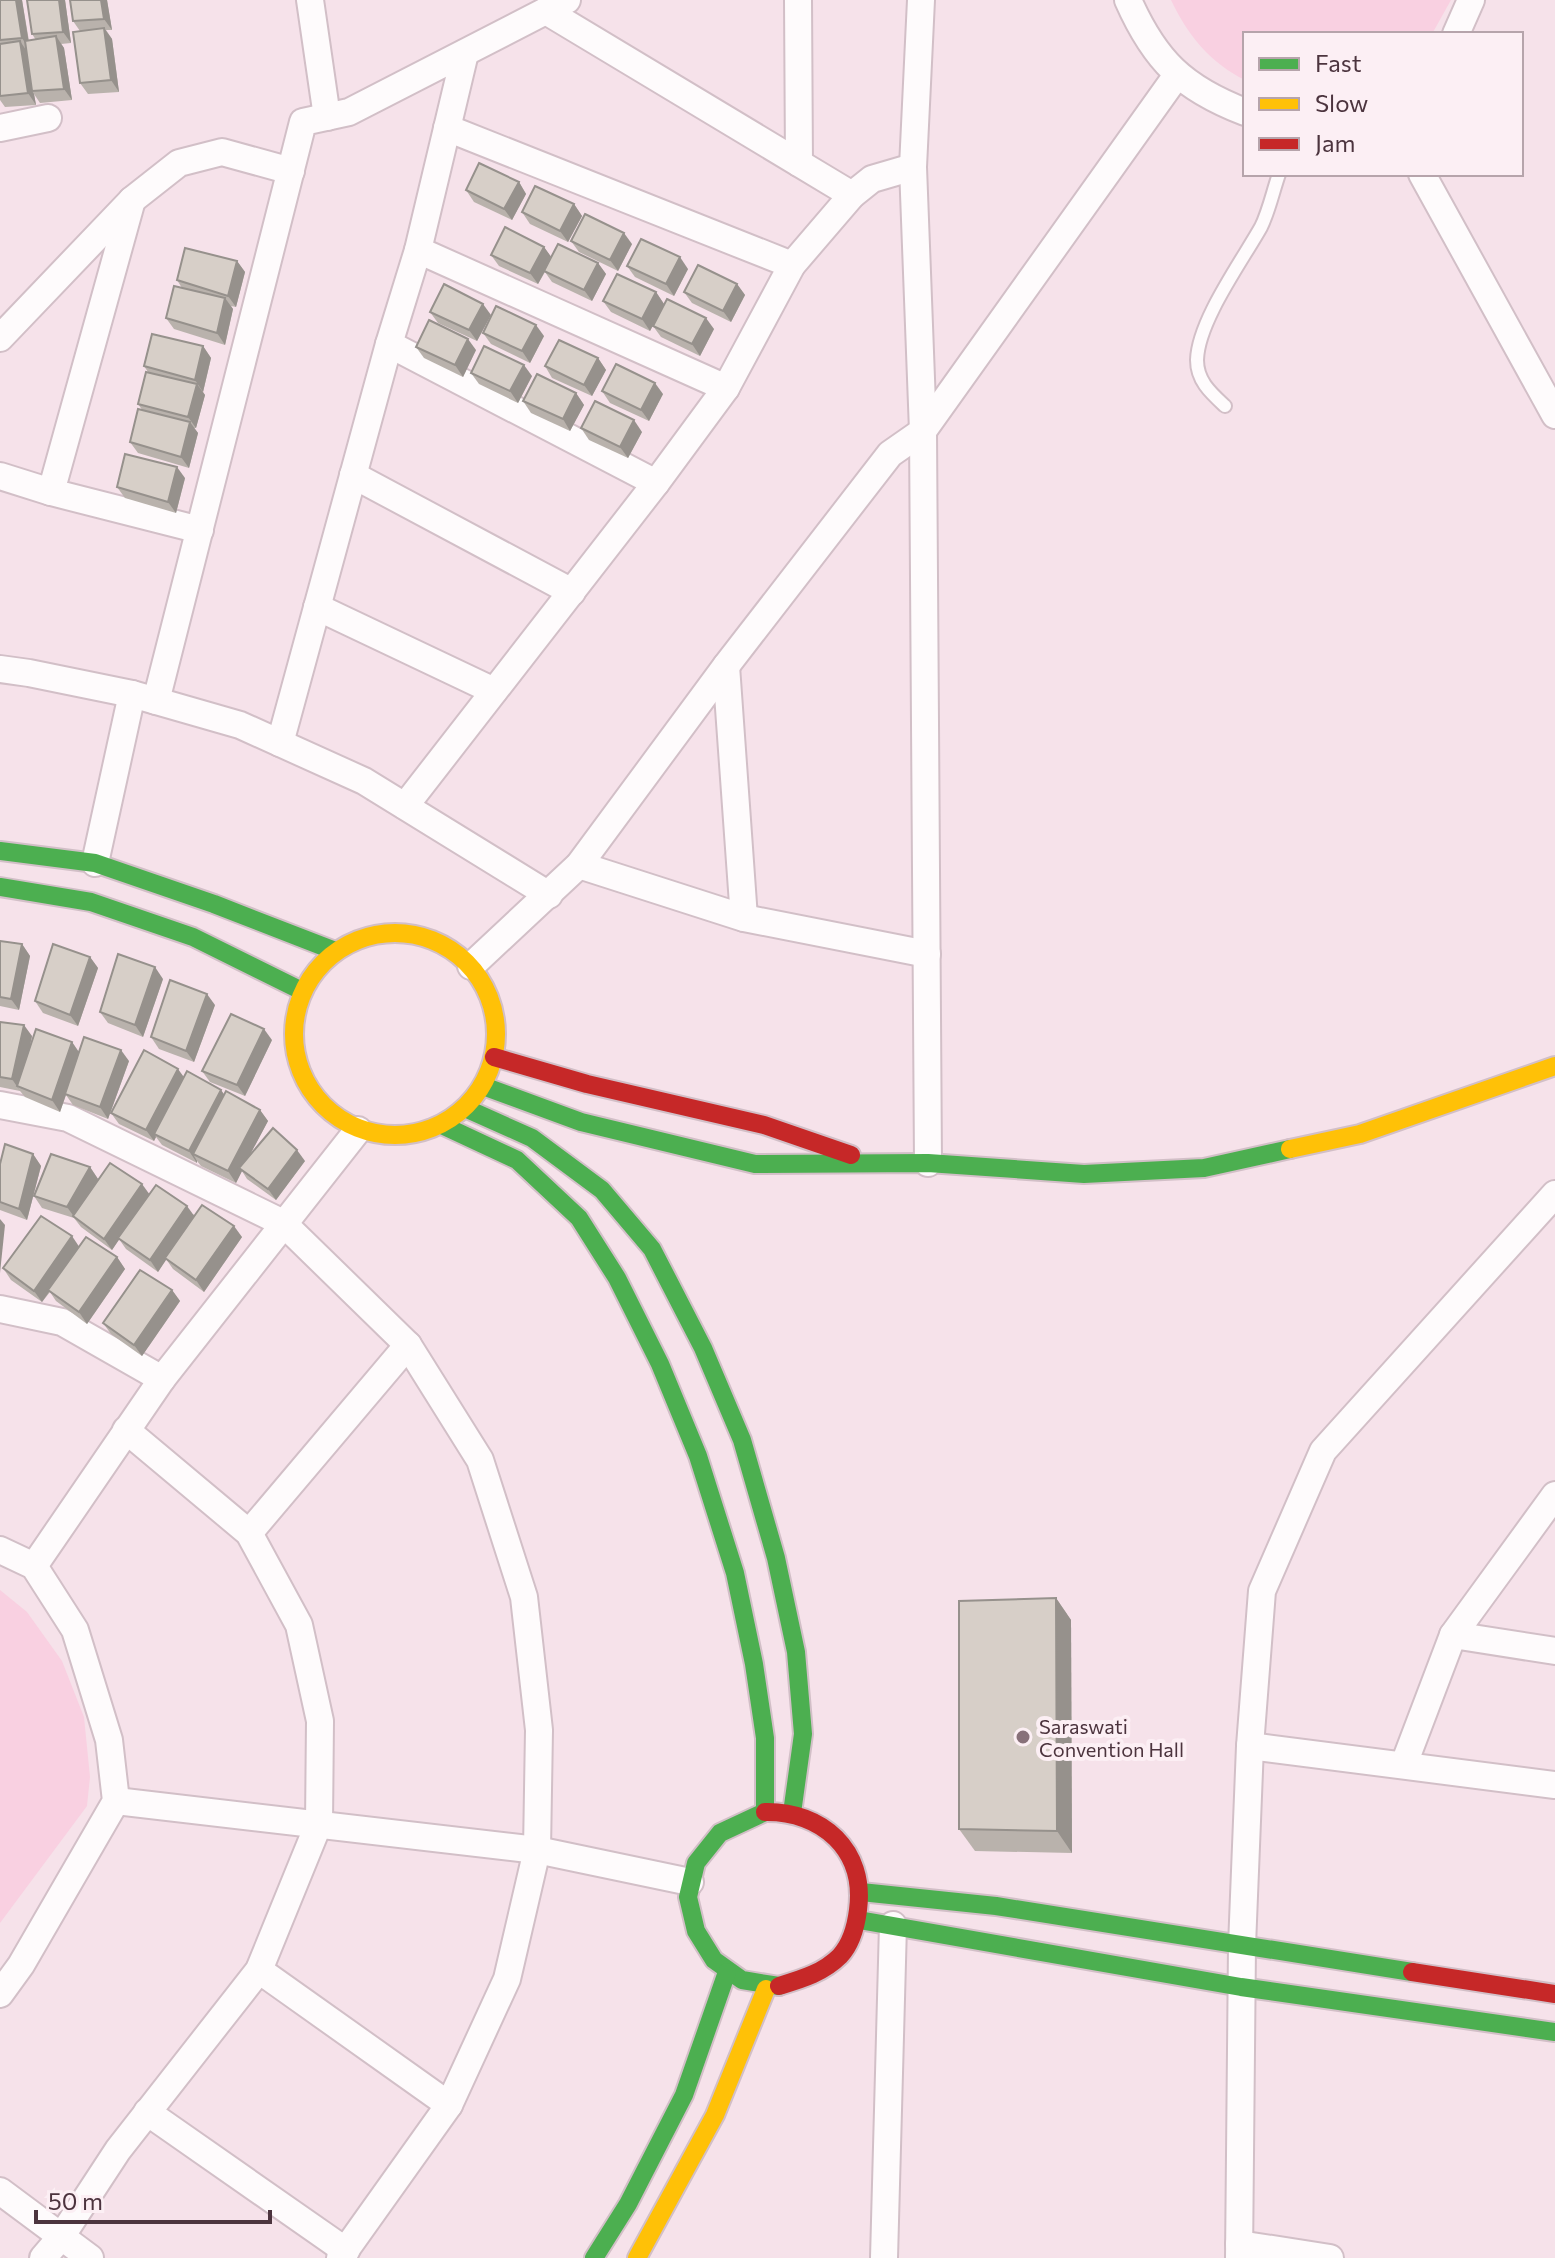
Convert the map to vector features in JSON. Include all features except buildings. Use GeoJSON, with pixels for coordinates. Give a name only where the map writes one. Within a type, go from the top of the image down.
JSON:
{"type":"FeatureCollection","features":[{"type":"Feature","properties":{"kind":"street"},"geometry":{"type":"LineString","coordinates":[[310,0],[327,117]]}},
{"type":"Feature","properties":{"kind":"street"},"geometry":{"type":"LineString","coordinates":[[798,0],[799,163]]}},
{"type":"Feature","properties":{"kind":"street"},"geometry":{"type":"LineString","coordinates":[[921,0],[913,167],[923,431],[928,1163]]}},
{"type":"Feature","properties":{"kind":"street"},"geometry":{"type":"LineString","coordinates":[[1128,0],[1143,34],[1177,75],[1213,99],[1243,111]]}},
{"type":"Feature","properties":{"kind":"street"},"geometry":{"type":"LineString","coordinates":[[1457,32],[1471,0]]}},
{"type":"Feature","properties":{"kind":"street"},"geometry":{"type":"LineString","coordinates":[[95,863],[144,698],[200,530],[303,122],[349,112],[557,6],[852,195]]}},
{"type":"Feature","properties":{"kind":"street"},"geometry":{"type":"LineString","coordinates":[[280,743],[389,344],[418,250],[465,53]]}},
{"type":"Feature","properties":{"kind":"street"},"geometry":{"type":"LineString","coordinates":[[471,966],[579,865],[726,666],[890,454],[923,431],[1177,75]]}},
{"type":"Feature","properties":{"kind":"street"},"geometry":{"type":"LineString","coordinates":[[0,128],[48,118]]}},
{"type":"Feature","properties":{"kind":"street"},"geometry":{"type":"LineString","coordinates":[[447,128],[792,265]]}},
{"type":"Feature","properties":{"kind":"street"},"geometry":{"type":"LineString","coordinates":[[0,338],[132,200],[179,163],[222,152],[291,171]]}},
{"type":"Feature","properties":{"kind":"street"},"geometry":{"type":"LineString","coordinates":[[405,806],[726,388],[792,265],[852,195],[872,179],[913,167]]}},
{"type":"Feature","properties":{"kind":"street"},"geometry":{"type":"LineString","coordinates":[[1423,176],[1546,386],[1555,415]]}},
{"type":"Feature","properties":{"kind":"street"},"geometry":{"type":"LineString","coordinates":[[51,492],[132,200]]}},
{"type":"Feature","properties":{"kind":"street"},"geometry":{"type":"LineString","coordinates":[[418,250],[726,388]]}},
{"type":"Feature","properties":{"kind":"street"},"geometry":{"type":"LineString","coordinates":[[389,344],[656,483]]}},
{"type":"Feature","properties":{"kind":"street"},"geometry":{"type":"LineString","coordinates":[[353,475],[572,592]]}},
{"type":"Feature","properties":{"kind":"street"},"geometry":{"type":"LineString","coordinates":[[0,476],[200,530]]}},
{"type":"Feature","properties":{"kind":"street"},"geometry":{"type":"LineString","coordinates":[[317,607],[494,691]]}},
{"type":"Feature","properties":{"kind":"street"},"geometry":{"type":"LineString","coordinates":[[726,666],[744,918]]}},
{"type":"Feature","properties":{"kind":"street"},"geometry":{"type":"LineString","coordinates":[[0,669],[144,698],[240,725],[364,781],[549,895]]}},
{"type":"Feature","properties":{"kind":"street"},"geometry":{"type":"LineString","coordinates":[[0,851],[95,863],[214,904],[335,951]]}},
{"type":"Feature","properties":{"kind":"street"},"geometry":{"type":"LineString","coordinates":[[579,865],[744,918],[927,954]]}},
{"type":"Feature","properties":{"kind":"street"},"geometry":{"type":"LineString","coordinates":[[0,887],[91,902],[193,937],[302,991]]}},
{"type":"Feature","properties":{"kind":"street"},"geometry":{"type":"LineString","coordinates":[[391,932],[420,935],[448,947],[471,966],[488,994],[496,1024],[494,1057],[483,1086],[465,1108],[442,1125],[415,1135],[386,1136],[358,1130],[329,1112],[308,1087],[295,1056],[294,1023],[302,991],[335,951],[361,937],[391,932]]}},
{"type":"Feature","properties":{"kind":"street"},"geometry":{"type":"LineString","coordinates":[[494,1057],[587,1084],[764,1125],[879,1165]]}},
{"type":"Feature","properties":{"kind":"street"},"geometry":{"type":"LineString","coordinates":[[483,1086],[581,1122],[755,1164],[928,1163],[1084,1174],[1204,1168],[1360,1134],[1555,1066]]}},
{"type":"Feature","properties":{"kind":"street"},"geometry":{"type":"LineString","coordinates":[[0,1105],[68,1118],[283,1223],[408,1345],[480,1460],[524,1597],[539,1730],[537,1850],[507,1979],[449,2105],[343,2255],[147,2112]]}},
{"type":"Feature","properties":{"kind":"street"},"geometry":{"type":"LineString","coordinates":[[465,1108],[532,1138],[602,1190],[652,1249],[703,1348],[742,1440],[776,1558],[796,1652],[803,1734],[792,1813]]}},
{"type":"Feature","properties":{"kind":"street"},"geometry":{"type":"LineString","coordinates":[[442,1125],[517,1160],[579,1218],[617,1278],[660,1364],[698,1456],[735,1573],[754,1664],[765,1738],[765,1812]]}},
{"type":"Feature","properties":{"kind":"street"},"geometry":{"type":"LineString","coordinates":[[34,1566],[162,1379],[358,1130]]}},
{"type":"Feature","properties":{"kind":"street"},"geometry":{"type":"LineString","coordinates":[[1330,2258],[1239,2251],[1242,1946],[1250,1746],[1262,1591],[1323,1451],[1555,1194]]}},
{"type":"Feature","properties":{"kind":"street"},"geometry":{"type":"LineString","coordinates":[[0,1309],[62,1322],[162,1379]]}},
{"type":"Feature","properties":{"kind":"street"},"geometry":{"type":"LineString","coordinates":[[249,1533],[408,1345]]}},
{"type":"Feature","properties":{"kind":"street"},"geometry":{"type":"LineString","coordinates":[[43,2258],[61,2237],[118,2150],[259,1970],[319,1823],[320,1721],[299,1625],[249,1533],[126,1430]]}},
{"type":"Feature","properties":{"kind":"street"},"geometry":{"type":"LineString","coordinates":[[1404,1764],[1453,1635],[1555,1495]]}},
{"type":"Feature","properties":{"kind":"street"},"geometry":{"type":"LineString","coordinates":[[0,1550],[34,1566],[75,1630],[109,1740],[116,1801],[21,1965],[0,1994]]}},
{"type":"Feature","properties":{"kind":"street"},"geometry":{"type":"LineString","coordinates":[[1453,1635],[1555,1651]]}},
{"type":"Feature","properties":{"kind":"street"},"geometry":{"type":"LineString","coordinates":[[1250,1746],[1555,1785]]}},
{"type":"Feature","properties":{"kind":"street"},"geometry":{"type":"LineString","coordinates":[[116,1801],[537,1850],[690,1882]]}},
{"type":"Feature","properties":{"kind":"street"},"geometry":{"type":"LineString","coordinates":[[765,1812],[792,1813],[818,1823],[840,1841],[854,1864],[861,1892],[859,1920],[848,1946],[829,1966],[805,1981],[766,1989],[727,1972],[708,1955],[695,1933],[688,1907],[690,1882],[699,1856],[716,1834],[739,1819],[765,1812]]}},
{"type":"Feature","properties":{"kind":"street"},"geometry":{"type":"LineString","coordinates":[[861,1892],[996,1906],[1555,1994]]}},
{"type":"Feature","properties":{"kind":"street"},"geometry":{"type":"LineString","coordinates":[[859,1920],[1241,1987],[1555,2032]]}},
{"type":"Feature","properties":{"kind":"street"},"geometry":{"type":"LineString","coordinates":[[884,2258],[893,1925]]}},
{"type":"Feature","properties":{"kind":"street"},"geometry":{"type":"LineString","coordinates":[[259,1970],[449,2105]]}},
{"type":"Feature","properties":{"kind":"street"},"geometry":{"type":"LineString","coordinates":[[594,2258],[628,2204],[684,2095],[727,1972]]}},
{"type":"Feature","properties":{"kind":"street"},"geometry":{"type":"LineString","coordinates":[[637,2258],[715,2115],[766,1989]]}},
{"type":"Feature","properties":{"kind":"street"},"geometry":{"type":"LineString","coordinates":[[0,2191],[90,2258]]}},
{"type":"Feature","properties":{"kind":"lane"},"geometry":{"type":"LineString","coordinates":[[1225,406],[1204,387],[1197,361],[1205,331],[1228,280],[1262,224],[1278,176]]}},
{"type":"Feature","properties":{"kind":"shaded area"},"geometry":{"type":"Polygon","coordinates":[[[1171,0],[1451,0],[1433,32],[1243,32],[1243,79],[1210,56],[1184,24],[1171,0]]]}},
{"type":"Feature","properties":{"kind":"shaded area"},"geometry":{"type":"Polygon","coordinates":[[[0,1590],[27,1612],[62,1661],[84,1717],[90,1777],[87,1806],[0,1923],[0,1590]]]}},
{"type":"Feature","properties":{"kind":"traffic: fast"},"geometry":{"type":"LineString","coordinates":[[0,851],[95,863],[214,904],[335,951]]}},
{"type":"Feature","properties":{"kind":"traffic: fast"},"geometry":{"type":"LineString","coordinates":[[0,887],[91,902],[193,937],[302,991]]}},
{"type":"Feature","properties":{"kind":"traffic: fast"},"geometry":{"type":"LineString","coordinates":[[483,1086],[581,1122],[755,1164],[928,1163],[1084,1174],[1204,1168],[1290,1149]]}},
{"type":"Feature","properties":{"kind":"traffic: fast"},"geometry":{"type":"LineString","coordinates":[[465,1108],[532,1138],[602,1190],[652,1249],[703,1348],[742,1440],[776,1558],[796,1652],[803,1734],[792,1813]]}},
{"type":"Feature","properties":{"kind":"traffic: fast"},"geometry":{"type":"LineString","coordinates":[[442,1125],[517,1160],[579,1218],[617,1278],[660,1364],[698,1456],[735,1573],[754,1664],[765,1738],[765,1812]]}},
{"type":"Feature","properties":{"kind":"traffic: fast"},"geometry":{"type":"LineString","coordinates":[[765,1812],[720,1833],[696,1863],[688,1897],[696,1931],[714,1960],[742,1980],[779,1986]]}},
{"type":"Feature","properties":{"kind":"traffic: fast"},"geometry":{"type":"LineString","coordinates":[[861,1892],[996,1906],[1412,1972]]}},
{"type":"Feature","properties":{"kind":"traffic: fast"},"geometry":{"type":"LineString","coordinates":[[859,1920],[1241,1987],[1555,2032]]}},
{"type":"Feature","properties":{"kind":"traffic: fast"},"geometry":{"type":"LineString","coordinates":[[594,2258],[628,2204],[684,2095],[727,1972]]}},
{"type":"Feature","properties":{"kind":"traffic: slow"},"geometry":{"type":"LineString","coordinates":[[395,933],[434,940],[467,962],[489,995],[496,1034],[489,1073],[467,1106],[434,1128],[395,1135],[356,1128],[323,1106],[301,1073],[294,1034],[301,995],[323,962],[356,940],[395,933]]}},
{"type":"Feature","properties":{"kind":"traffic: slow"},"geometry":{"type":"LineString","coordinates":[[1290,1149],[1360,1134],[1555,1066]]}},
{"type":"Feature","properties":{"kind":"traffic: slow"},"geometry":{"type":"LineString","coordinates":[[637,2258],[715,2115],[766,1989]]}},
{"type":"Feature","properties":{"kind":"traffic: jam"},"geometry":{"type":"LineString","coordinates":[[494,1057],[587,1084],[764,1125],[851,1155]]}},
{"type":"Feature","properties":{"kind":"traffic: jam"},"geometry":{"type":"LineString","coordinates":[[765,1812],[805,1818],[836,1838],[855,1869],[859,1889],[854,1928],[840,1956],[819,1971],[779,1986]]}},
{"type":"Feature","properties":{"kind":"traffic: jam"},"geometry":{"type":"LineString","coordinates":[[1412,1972],[1555,1994]]}},
{"type":"Feature","properties":{"kind":"place","name":"Saraswati Convention Hall"},"geometry":{"type":"Point","coordinates":[1023,1737]}}]}
